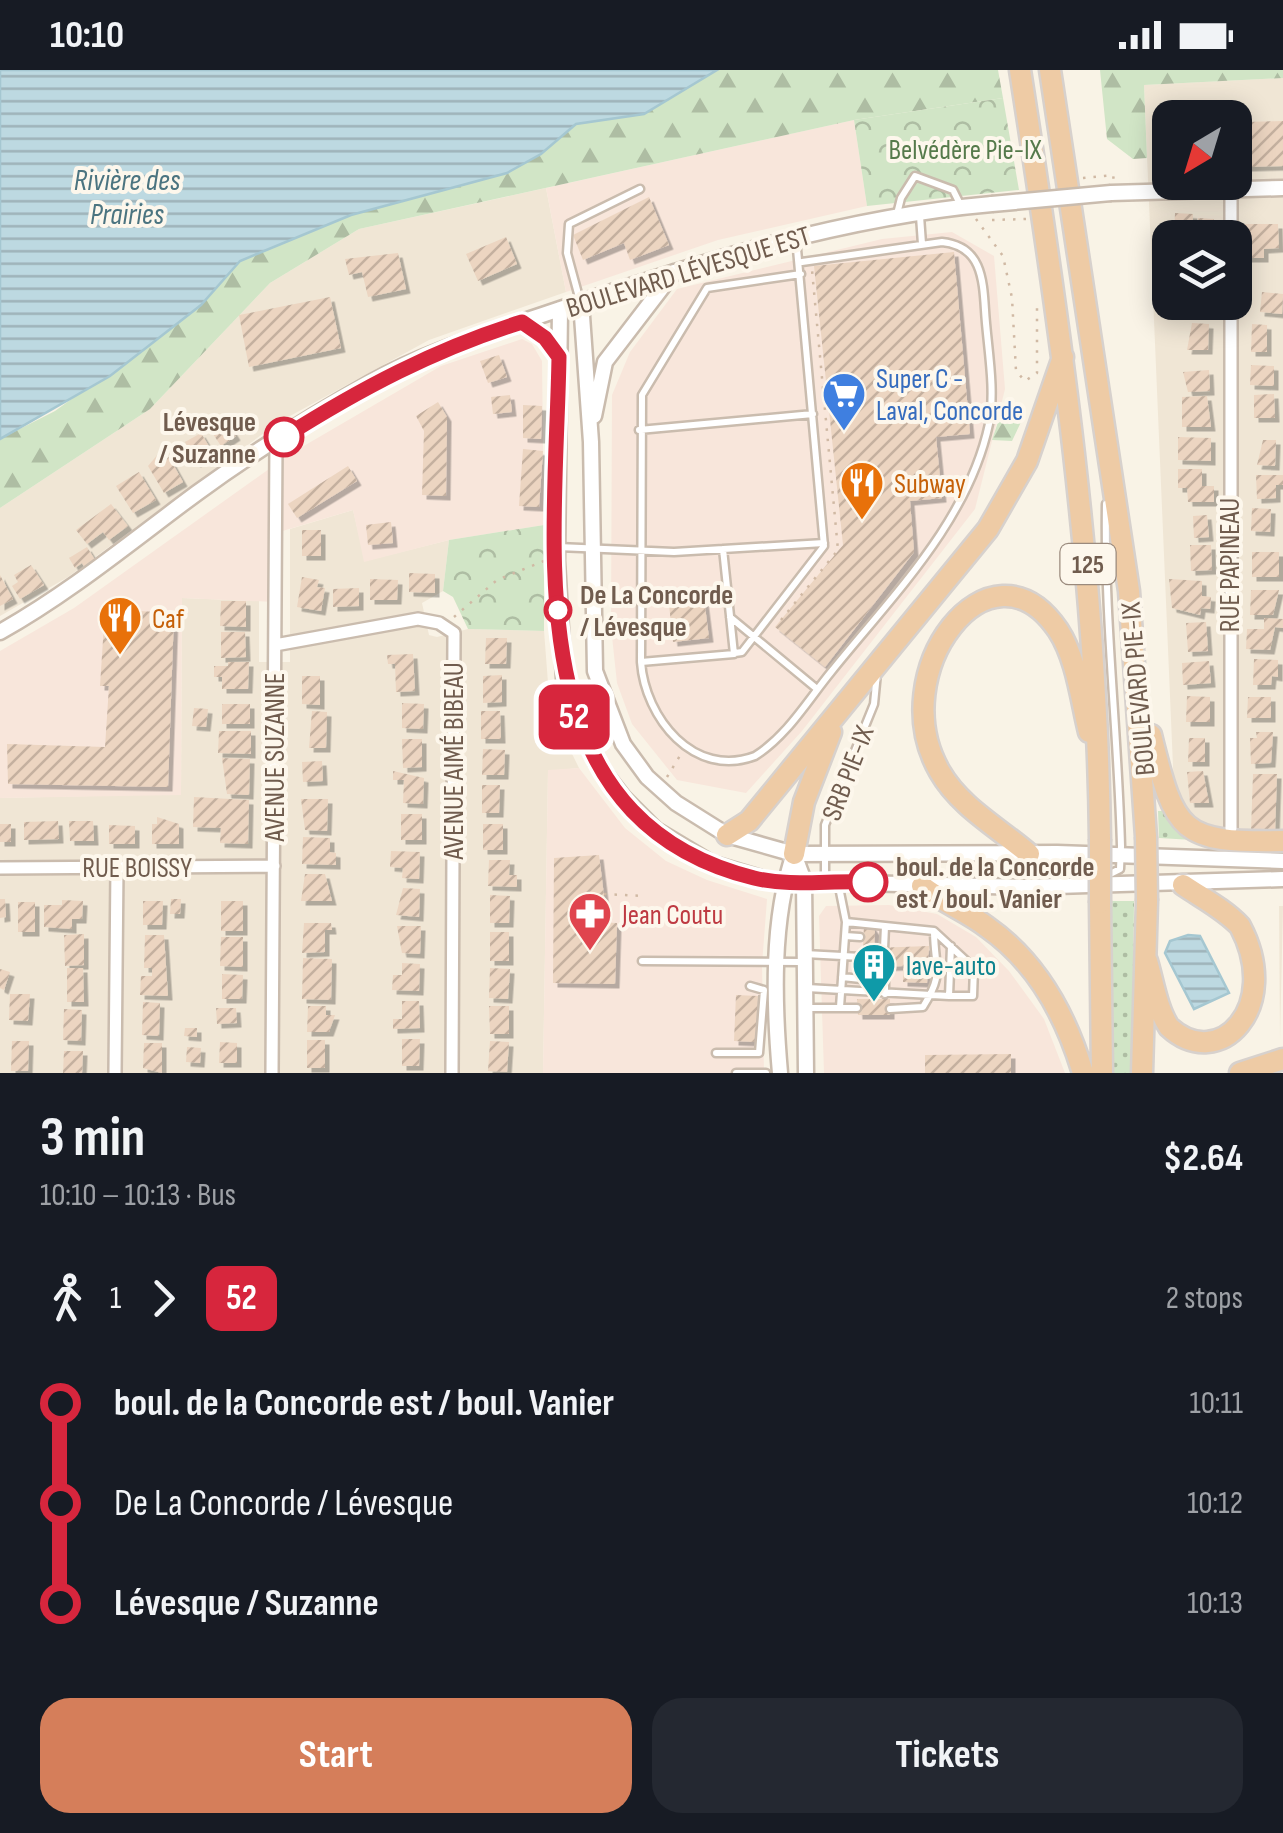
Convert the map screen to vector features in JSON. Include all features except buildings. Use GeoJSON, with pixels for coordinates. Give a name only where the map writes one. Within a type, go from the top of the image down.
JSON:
{"type":"FeatureCollection","features":[{"type":"Feature","properties":{"kind":"highway","name":"BOULEVARD PIE-IX"},"geometry":{"type":"LineString","coordinates":[[1020,70],[1064,355],[1087,554],[1099,773],[1100,839],[1094,895],[1102,1073]]}},
{"type":"Feature","properties":{"kind":"highway","name":"BOULEVARD PIE-IX"},"geometry":{"type":"LineString","coordinates":[[1050,70],[1108,444],[1138,680],[1147,901],[1142,1073]]}},
{"type":"Feature","properties":{"kind":"highway"},"geometry":{"type":"LineString","coordinates":[[727,834],[749,821],[796,760],[835,720],[1004,504],[1033,445],[1064,355]]}},
{"type":"Feature","properties":{"kind":"highway"},"geometry":{"type":"LineString","coordinates":[[1029,854],[952,789],[927,742],[922,706],[928,669],[938,642],[958,616],[978,604],[1006,599],[1028,604],[1050,620],[1069,651],[1099,773]]}},
{"type":"Feature","properties":{"kind":"highway"},"geometry":{"type":"LineString","coordinates":[[1138,680],[1166,796],[1185,825],[1215,840],[1283,842]]}},
{"type":"Feature","properties":{"kind":"highway"},"geometry":{"type":"LineString","coordinates":[[794,854],[804,802],[835,720]]}},
{"type":"Feature","properties":{"kind":"highway"},"geometry":{"type":"LineString","coordinates":[[1147,961],[1165,1020],[1187,1044],[1203,1051],[1225,1051],[1245,1043],[1262,1024],[1268,985],[1253,944],[1232,918],[1183,884]]}},
{"type":"Feature","properties":{"kind":"highway"},"geometry":{"type":"LineString","coordinates":[[922,886],[991,929],[1030,968],[1063,1019],[1083,1073]]}},
{"type":"Feature","properties":{"kind":"highway"},"geometry":{"type":"LineString","coordinates":[[1240,1073],[1283,1059]]}},
{"type":"Feature","properties":{"kind":"street","name":"BOULEVARD LÉVESQUE EST"},"geometry":{"type":"LineString","coordinates":[[0,632],[67,592],[200,491],[276,441],[372,382],[462,342],[674,271],[796,236],[919,212],[961,207],[991,209],[1113,187],[1152,187]]}},
{"type":"Feature","properties":{"kind":"street","name":"BOULEVARD LÉVESQUE EST"},"geometry":{"type":"LineString","coordinates":[[1252,188],[1283,188]]}},
{"type":"Feature","properties":{"kind":"street"},"geometry":{"type":"LineString","coordinates":[[590,442],[605,362],[674,271]]}},
{"type":"Feature","properties":{"kind":"street"},"geometry":{"type":"LineString","coordinates":[[581,302],[590,442],[593,658],[611,721],[631,756],[656,786],[686,811],[727,834],[794,854],[1029,854],[1283,861]]}},
{"type":"Feature","properties":{"kind":"street"},"geometry":{"type":"LineString","coordinates":[[560,309],[557,547],[564,680],[576,722],[605,774],[645,820],[692,854],[752,878],[784,881],[1094,895],[1183,884],[1283,879]]}},
{"type":"Feature","properties":{"kind":"street","name":"RUE PAPINEAU"},"geometry":{"type":"LineString","coordinates":[[1231,320],[1231,828]]}},
{"type":"Feature","properties":{"kind":"street"},"geometry":{"type":"LineString","coordinates":[[522,322],[545,338],[559,357]]}},
{"type":"Feature","properties":{"kind":"street","name":"AVENUE SUZANNE"},"geometry":{"type":"LineString","coordinates":[[272,1073],[276,441]]}},
{"type":"Feature","properties":{"kind":"street","name":"AVENUE AIMÉ BIBEAU"},"geometry":{"type":"LineString","coordinates":[[275,644],[418,619],[454,633],[452,1073]]}},
{"type":"Feature","properties":{"kind":"street"},"geometry":{"type":"LineString","coordinates":[[780,1073],[779,962],[784,881],[794,854]]}},
{"type":"Feature","properties":{"kind":"street"},"geometry":{"type":"LineString","coordinates":[[794,854],[804,881],[806,1073]]}},
{"type":"Feature","properties":{"kind":"street","name":"RUE BOISSY"},"geometry":{"type":"LineString","coordinates":[[0,868],[274,866]]}},
{"type":"Feature","properties":{"kind":"street"},"geometry":{"type":"LineString","coordinates":[[116,1073],[117,867]]}},
{"type":"Feature","properties":{"kind":"lane"},"geometry":{"type":"LineString","coordinates":[[897,216],[909,182],[918,176],[953,190],[961,207]]}},
{"type":"Feature","properties":{"kind":"lane"},"geometry":{"type":"LineString","coordinates":[[581,302],[567,254],[569,224],[640,189]]}},
{"type":"Feature","properties":{"kind":"lane"},"geometry":{"type":"LineString","coordinates":[[919,212],[922,244]]}},
{"type":"Feature","properties":{"kind":"lane"},"geometry":{"type":"LineString","coordinates":[[642,662],[742,652],[821,554],[824,543],[802,262],[796,236]]}},
{"type":"Feature","properties":{"kind":"lane"},"geometry":{"type":"LineString","coordinates":[[801,274],[704,291],[646,383],[638,430],[642,662],[660,716],[684,748],[712,758],[756,756],[782,733],[946,526],[966,486],[989,422],[981,270],[972,256],[958,246],[922,244],[802,262]]}},
{"type":"Feature","properties":{"kind":"lane"},"geometry":{"type":"LineString","coordinates":[[638,430],[813,414]]}},
{"type":"Feature","properties":{"kind":"lane"},"geometry":{"type":"LineString","coordinates":[[1094,895],[1117,873],[1121,858],[1115,674],[1105,572],[1108,444]]}},
{"type":"Feature","properties":{"kind":"lane"},"geometry":{"type":"LineString","coordinates":[[557,547],[723,549],[824,543]]}},
{"type":"Feature","properties":{"kind":"lane"},"geometry":{"type":"LineString","coordinates":[[723,549],[734,654]]}},
{"type":"Feature","properties":{"kind":"lane"},"geometry":{"type":"LineString","coordinates":[[730,618],[817,689]]}},
{"type":"Feature","properties":{"kind":"lane","name":"SRB PIE-IX"},"geometry":{"type":"LineString","coordinates":[[840,1008],[846,922],[824,855],[827,816],[874,704],[878,667]]}},
{"type":"Feature","properties":{"kind":"lane"},"geometry":{"type":"LineString","coordinates":[[804,988],[973,996],[974,968],[934,932],[846,922]]}},
{"type":"Feature","properties":{"kind":"lane"},"geometry":{"type":"LineString","coordinates":[[875,939],[884,944],[885,926]]}},
{"type":"Feature","properties":{"kind":"lane"},"geometry":{"type":"LineString","coordinates":[[890,1009],[922,1007],[930,995],[939,976],[934,932]]}},
{"type":"Feature","properties":{"kind":"lane"},"geometry":{"type":"LineString","coordinates":[[845,936],[860,937]]}},
{"type":"Feature","properties":{"kind":"lane"},"geometry":{"type":"LineString","coordinates":[[949,996],[951,944]]}},
{"type":"Feature","properties":{"kind":"lane"},"geometry":{"type":"LineString","coordinates":[[642,961],[779,962],[861,957]]}},
{"type":"Feature","properties":{"kind":"lane"},"geometry":{"type":"LineString","coordinates":[[884,966],[885,994]]}},
{"type":"Feature","properties":{"kind":"lane"},"geometry":{"type":"LineString","coordinates":[[842,977],[861,979]]}},
{"type":"Feature","properties":{"kind":"lane"},"geometry":{"type":"LineString","coordinates":[[873,980],[884,980]]}},
{"type":"Feature","properties":{"kind":"lane"},"geometry":{"type":"LineString","coordinates":[[716,1053],[759,1053],[764,990],[750,986]]}},
{"type":"Feature","properties":{"kind":"lane"},"geometry":{"type":"LineString","coordinates":[[804,1008],[858,1008]]}},
{"type":"Feature","properties":{"kind":"lane"},"geometry":{"type":"LineString","coordinates":[[736,1073],[766,1073]]}},
{"type":"Feature","properties":{"kind":"path"},"geometry":{"type":"LineString","coordinates":[[1086,178],[1113,175],[1113,187]]}},
{"type":"Feature","properties":{"kind":"path"},"geometry":{"type":"LineString","coordinates":[[991,209],[992,222],[1028,218],[1030,231]]}},
{"type":"Feature","properties":{"kind":"path"},"geometry":{"type":"LineString","coordinates":[[976,216],[980,230],[1003,256],[1013,308],[1016,371],[1024,381],[1032,380],[1037,371],[1036,293]]}},
{"type":"Feature","properties":{"kind":"path"},"geometry":{"type":"LineString","coordinates":[[443,626],[498,580],[545,561]]}},
{"type":"Feature","properties":{"kind":"path"},"geometry":{"type":"LineString","coordinates":[[666,778],[684,748]]}},
{"type":"Feature","properties":{"kind":"path"},"geometry":{"type":"LineString","coordinates":[[604,894],[645,896]]}},
{"type":"Feature","properties":{"kind":"shaded area"},"geometry":{"type":"Polygon","coordinates":[[[1283,78],[1283,830],[1232,834],[1205,827],[1182,811],[1174,790],[1154,320],[1252,320],[1252,220],[1152,220],[1152,273],[1144,85],[1283,78]]]}},
{"type":"Feature","properties":{"kind":"shaded area"},"geometry":{"type":"Polygon","coordinates":[[[854,120],[867,206],[718,240],[566,292],[546,188],[854,120]]]}},
{"type":"Feature","properties":{"kind":"shaded area"},"geometry":{"type":"Polygon","coordinates":[[[546,188],[566,292],[429,340],[279,422],[68,577],[0,616],[0,508],[150,409],[270,283],[359,229],[546,188]]]}},
{"type":"Feature","properties":{"kind":"shaded area"},"geometry":{"type":"Polygon","coordinates":[[[952,232],[994,256],[1005,389],[975,509],[802,731],[746,793],[677,780],[632,724],[617,683],[611,627],[612,395],[630,352],[677,289],[882,239],[952,232]]]}},
{"type":"Feature","properties":{"kind":"shaded area"},"geometry":{"type":"Polygon","coordinates":[[[522,339],[532,344],[542,361],[544,525],[449,540],[364,562],[353,510],[269,535],[275,602],[182,598],[181,795],[0,798],[0,651],[74,608],[290,454],[441,366],[522,339]]]}},
{"type":"Feature","properties":{"kind":"shaded area"},"geometry":{"type":"Polygon","coordinates":[[[353,510],[365,561],[449,540],[443,591],[422,603],[429,635],[437,637],[468,629],[544,631],[550,709],[579,768],[548,771],[543,1073],[0,1073],[0,798],[181,794],[182,598],[259,601],[259,662],[290,662],[290,529],[353,510]]]}},
{"type":"Feature","properties":{"kind":"shaded area"},"geometry":{"type":"Polygon","coordinates":[[[579,768],[625,828],[666,861],[707,880],[767,899],[762,964],[764,1073],[543,1073],[548,770],[579,768]]]}},
{"type":"Feature","properties":{"kind":"shaded area"},"geometry":{"type":"Polygon","coordinates":[[[889,905],[937,914],[976,937],[1009,971],[1044,1019],[1065,1073],[824,1073],[819,916],[826,906],[889,905]]]}},
{"type":"Feature","properties":{"kind":"shaded area"},"geometry":{"type":"Polygon","coordinates":[[[1279,906],[1283,906],[1280,1041],[1279,906]]]}},
{"type":"Feature","properties":{"kind":"green space"},"geometry":{"type":"Polygon","coordinates":[[[717,70],[998,70],[1003,98],[854,120],[359,229],[270,283],[150,409],[0,508],[0,439],[55,411],[201,305],[240,261],[351,215],[541,154],[576,124],[644,114],[717,70]]]}},
{"type":"Feature","properties":{"kind":"green space"},"geometry":{"type":"Polygon","coordinates":[[[1100,70],[1283,70],[1283,78],[1144,85],[1147,158],[1133,159],[1107,139],[1100,70]]]}},
{"type":"Feature","properties":{"kind":"green space","name":"Belvédère Pie-IX"},"geometry":{"type":"Polygon","coordinates":[[[1003,98],[1019,190],[867,206],[854,120],[1003,98]]]}},
{"type":"Feature","properties":{"kind":"green space"},"geometry":{"type":"Polygon","coordinates":[[[1002,410],[1019,413],[1022,420],[1012,441],[992,440],[1002,410]]]}},
{"type":"Feature","properties":{"kind":"green space"},"geometry":{"type":"Polygon","coordinates":[[[544,525],[544,631],[468,629],[453,597],[443,591],[449,540],[544,525]]]}},
{"type":"Feature","properties":{"kind":"green space"},"geometry":{"type":"Polygon","coordinates":[[[1158,811],[1166,811],[1193,840],[1159,838],[1158,811]]]}},
{"type":"Feature","properties":{"kind":"green space"},"geometry":{"type":"Polygon","coordinates":[[[1110,901],[1134,901],[1132,1073],[1112,1073],[1110,901]]]}},
{"type":"Feature","properties":{"kind":"water","name":"Rivière des Prairies"},"geometry":{"type":"Polygon","coordinates":[[[0,70],[717,70],[644,114],[576,124],[541,154],[507,173],[351,215],[240,261],[201,305],[110,376],[0,439],[0,70]]]}},
{"type":"Feature","properties":{"kind":"water"},"geometry":{"type":"Polygon","coordinates":[[[1200,936],[1229,993],[1194,1009],[1165,953],[1170,941],[1200,936]]]}},
{"type":"Feature","properties":{"kind":"bus line","name":"52"},"geometry":{"type":"LineString","coordinates":[[284,437],[372,382],[462,342],[522,322],[542,335],[559,357],[557,561],[561,665],[576,722],[596,762],[645,820],[680,847],[711,863],[766,881],[868,882]]}},
{"type":"Feature","properties":{"kind":"place","name":"Super C - Laval, Concorde"},"geometry":{"type":"Point","coordinates":[844,432]}},
{"type":"Feature","properties":{"kind":"place","name":"Lévesque / Suzanne"},"geometry":{"type":"Point","coordinates":[284,437]}},
{"type":"Feature","properties":{"kind":"place","name":"Subway"},"geometry":{"type":"Point","coordinates":[862,521]}},
{"type":"Feature","properties":{"kind":"place","name":"De La Concorde / Lévesque"},"geometry":{"type":"Point","coordinates":[558,610]}},
{"type":"Feature","properties":{"kind":"place","name":"Caf"},"geometry":{"type":"Point","coordinates":[120,656]}},
{"type":"Feature","properties":{"kind":"place","name":"boul. de la Concorde est / boul. Vanier"},"geometry":{"type":"Point","coordinates":[868,882]}},
{"type":"Feature","properties":{"kind":"place","name":"Jean Coutu"},"geometry":{"type":"Point","coordinates":[590,952]}},
{"type":"Feature","properties":{"kind":"place","name":"lave-auto"},"geometry":{"type":"Point","coordinates":[874,1003]}}]}
